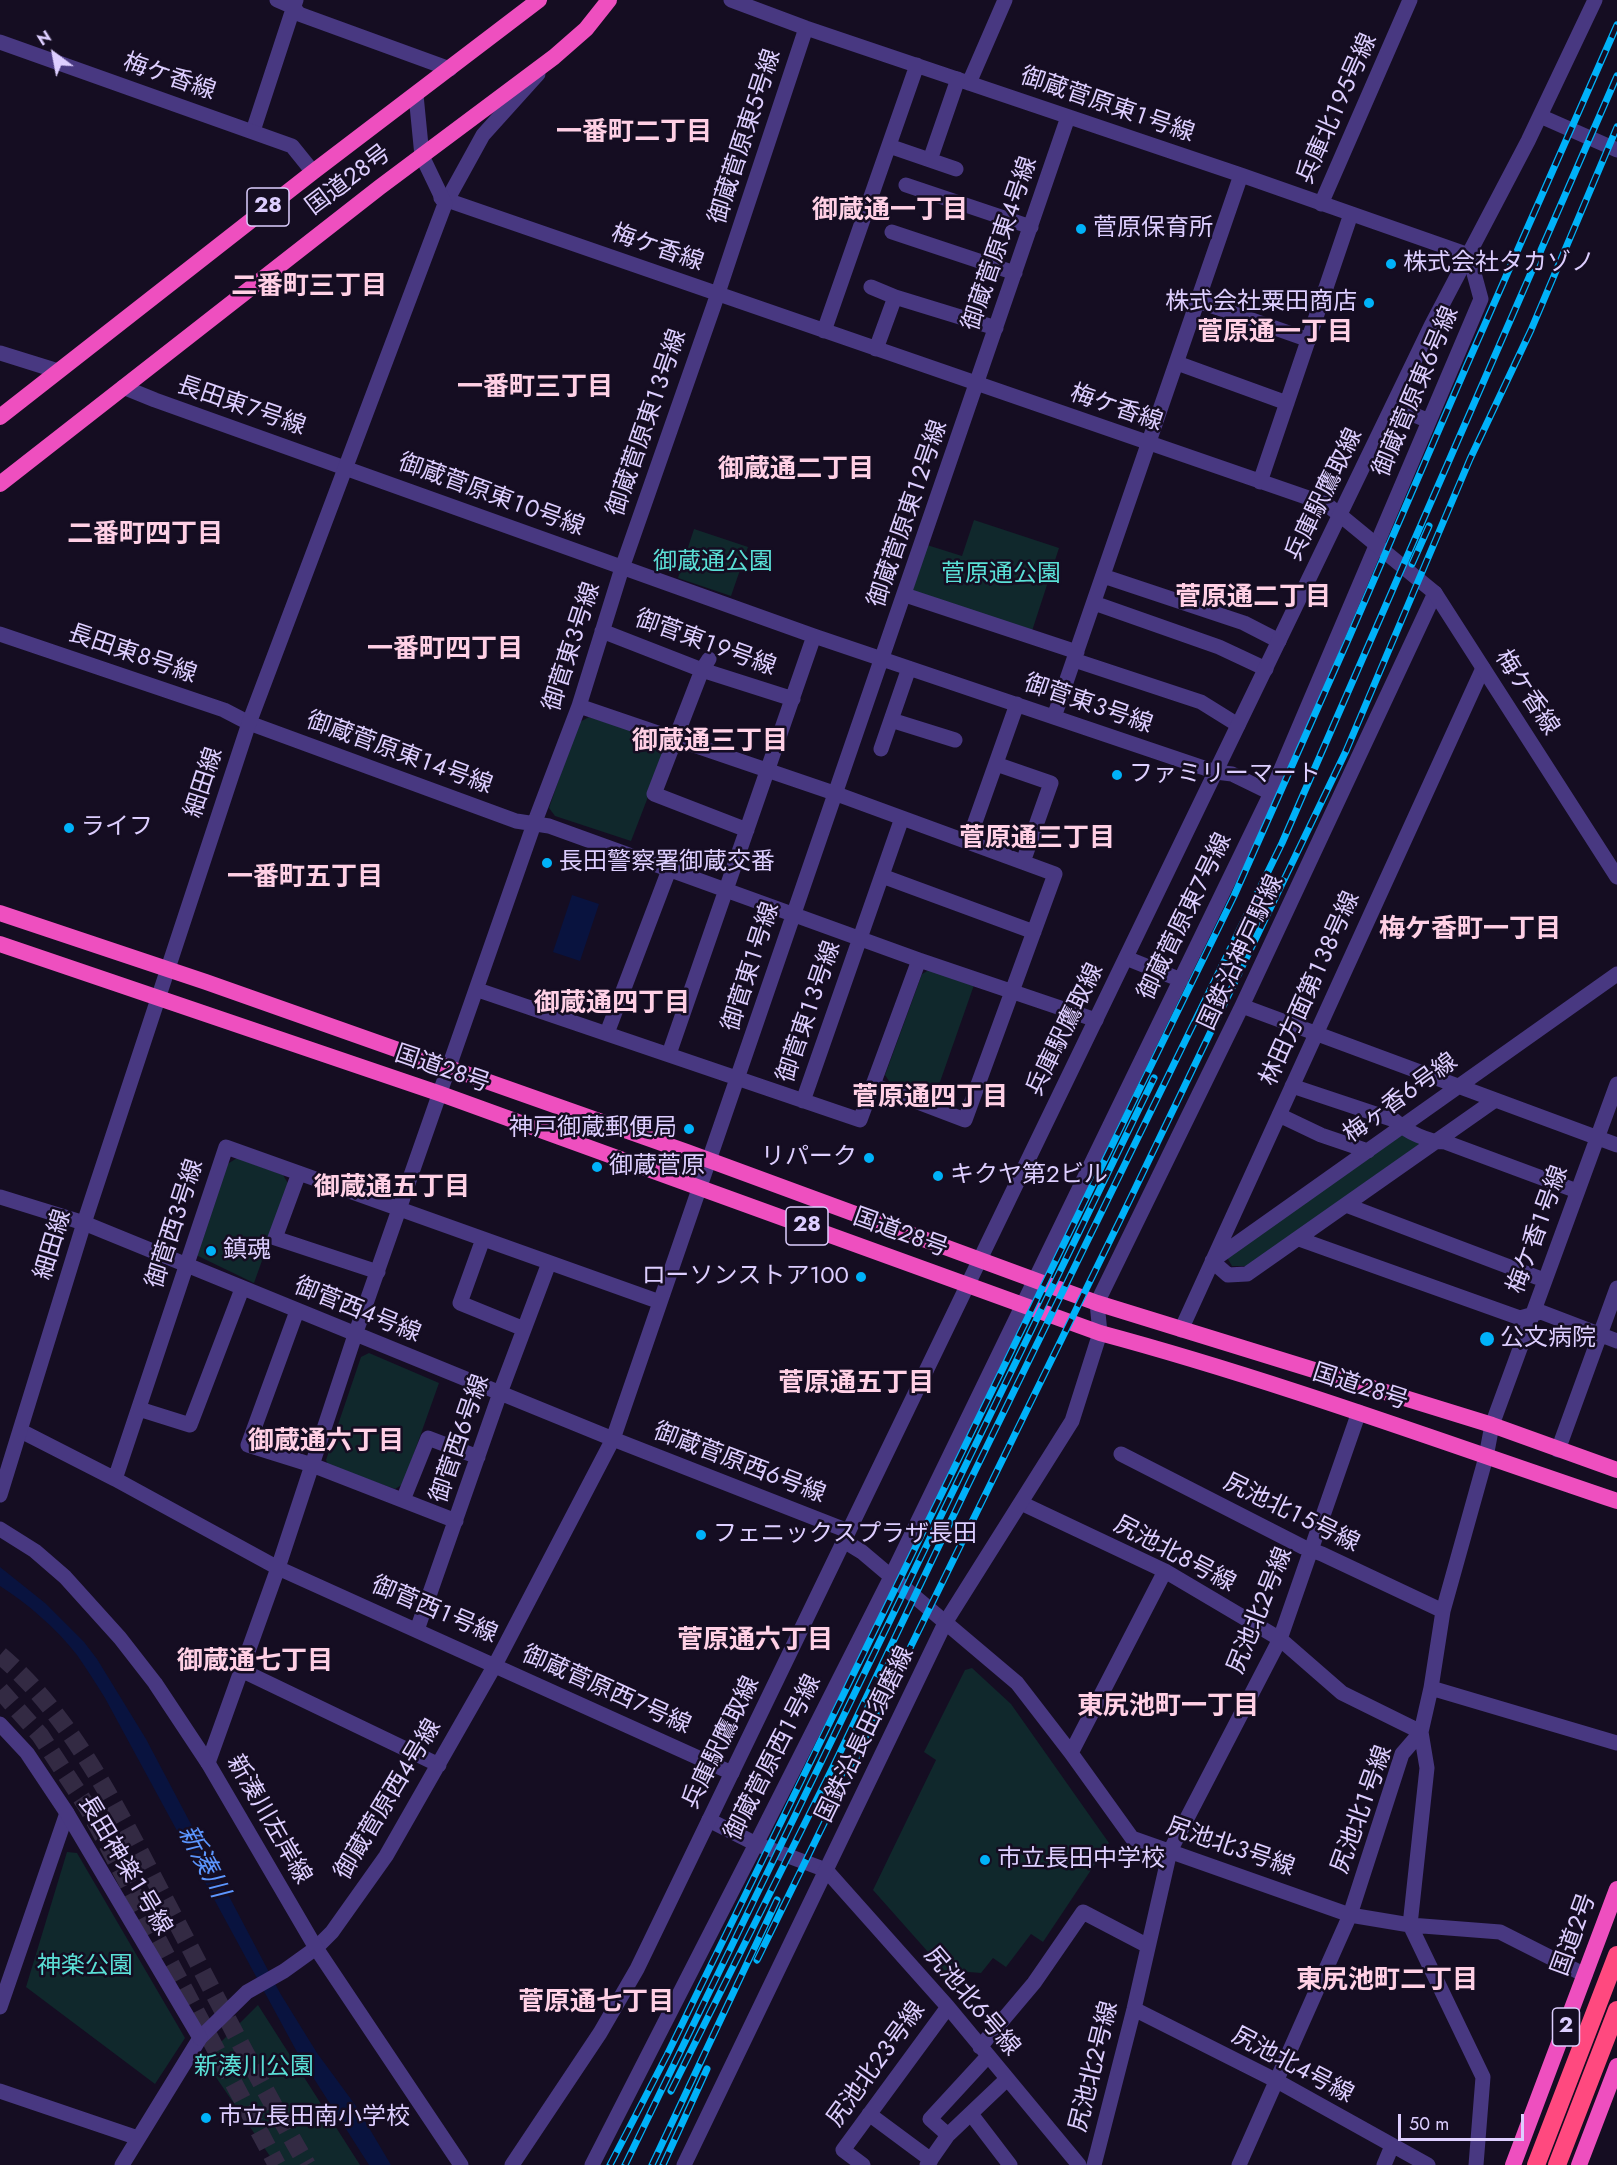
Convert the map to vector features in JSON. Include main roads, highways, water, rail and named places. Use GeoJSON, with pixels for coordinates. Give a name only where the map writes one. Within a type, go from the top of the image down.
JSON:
{"type":"FeatureCollection","features":[{"type":"Feature","properties":{"kind":"highway","name":"国道28号"},"geometry":{"type":"LineString","coordinates":[[0,417],[314,172],[540,0]]}},
{"type":"Feature","properties":{"kind":"highway","name":"国道28号"},"geometry":{"type":"LineString","coordinates":[[0,484],[422,156],[554,57],[586,29],[609,0]]}},
{"type":"Feature","properties":{"kind":"highway","name":"国道28号"},"geometry":{"type":"LineString","coordinates":[[0,913],[711,1160],[1097,1303],[1492,1425],[1617,1470]]}},
{"type":"Feature","properties":{"kind":"highway","name":"国道28号"},"geometry":{"type":"LineString","coordinates":[[0,944],[441,1094],[1100,1333],[1167,1351],[1359,1412],[1617,1501]]}},
{"type":"Feature","properties":{"kind":"highway","name":"国道2号"},"geometry":{"type":"LineString","coordinates":[[1513,2165],[1617,1889]]}},
{"type":"Feature","properties":{"kind":"highway"},"geometry":{"type":"LineString","coordinates":[[1536,2165],[1617,1955]]}},
{"type":"Feature","properties":{"kind":"highway"},"geometry":{"type":"LineString","coordinates":[[1557,2165],[1617,2010]]}},
{"type":"Feature","properties":{"kind":"highway"},"geometry":{"type":"LineString","coordinates":[[1579,2165],[1617,2066]]}},
{"type":"Feature","properties":{"kind":"water"},"geometry":{"type":"Polygon","coordinates":[[[572,895],[599,904],[580,961],[553,952],[572,895]]]}},
{"type":"Feature","properties":{"kind":"water","name":"新湊川"},"geometry":{"type":"Polygon","coordinates":[[[0,1567],[45,1603],[84,1642],[97,1659],[146,1739],[280,1993],[317,2053],[356,2106],[391,2165],[369,2165],[297,2052],[105,1698],[77,1655],[60,1635],[0,1586],[0,1567]]]}},
{"type":"Feature","properties":{"kind":"tunnel"},"geometry":{"type":"LineString","coordinates":[[0,1655],[50,1708],[73,1738],[113,1802],[252,2066],[307,2165]]}},
{"type":"Feature","properties":{"kind":"tunnel"},"geometry":{"type":"LineString","coordinates":[[0,1690],[40,1735],[88,1808],[277,2165]]}},
{"type":"Feature","properties":{"kind":"railway"},"geometry":{"type":"LineString","coordinates":[[610,2165],[667,2055],[1234,896],[1617,25]]}},
{"type":"Feature","properties":{"kind":"railway"},"geometry":{"type":"LineString","coordinates":[[671,2091],[833,1767],[969,1483],[1282,843],[1617,76]]}},
{"type":"Feature","properties":{"kind":"railway"},"geometry":{"type":"LineString","coordinates":[[757,1960],[1121,1218],[1346,751],[1470,459],[1531,330],[1617,127]]}},
{"type":"Feature","properties":{"kind":"railway"},"geometry":{"type":"LineString","coordinates":[[1412,564],[1429,526]]}},
{"type":"Feature","properties":{"kind":"railway"},"geometry":{"type":"LineString","coordinates":[[625,2165],[1154,1078]]}},
{"type":"Feature","properties":{"kind":"railway"},"geometry":{"type":"LineString","coordinates":[[652,2165],[777,1900]]}},
{"type":"Feature","properties":{"kind":"railway"},"geometry":{"type":"LineString","coordinates":[[663,2165],[707,2069]]}},
{"type":"Feature","properties":{"kind":"place","name":"菅原保育所"},"geometry":{"type":"Point","coordinates":[1081,229]}},
{"type":"Feature","properties":{"kind":"place","name":"株式会社タカゾノ"},"geometry":{"type":"Point","coordinates":[1391,264]}},
{"type":"Feature","properties":{"kind":"place","name":"株式会社粟田商店"},"geometry":{"type":"Point","coordinates":[1369,303]}},
{"type":"Feature","properties":{"kind":"place","name":"ファミリーマート"},"geometry":{"type":"Point","coordinates":[1117,775]}},
{"type":"Feature","properties":{"kind":"place","name":"ライフ"},"geometry":{"type":"Point","coordinates":[69,828]}},
{"type":"Feature","properties":{"kind":"place","name":"長田警察署御蔵交番"},"geometry":{"type":"Point","coordinates":[547,863]}},
{"type":"Feature","properties":{"kind":"place","name":"神戸御蔵郵便局"},"geometry":{"type":"Point","coordinates":[689,1129]}},
{"type":"Feature","properties":{"kind":"place","name":"リパーク"},"geometry":{"type":"Point","coordinates":[869,1158]}},
{"type":"Feature","properties":{"kind":"place","name":"御蔵菅原"},"geometry":{"type":"Point","coordinates":[597,1167]}},
{"type":"Feature","properties":{"kind":"place","name":"キクヤ第2ビル"},"geometry":{"type":"Point","coordinates":[938,1176]}},
{"type":"Feature","properties":{"kind":"place","name":"鎮魂"},"geometry":{"type":"Point","coordinates":[211,1251]}},
{"type":"Feature","properties":{"kind":"place","name":"ローソンストア100"},"geometry":{"type":"Point","coordinates":[861,1277]}},
{"type":"Feature","properties":{"kind":"place","name":"公文病院"},"geometry":{"type":"Point","coordinates":[1487,1339]}},
{"type":"Feature","properties":{"kind":"place","name":"フェニックスプラザ長田"},"geometry":{"type":"Point","coordinates":[701,1535]}},
{"type":"Feature","properties":{"kind":"place","name":"市立長田中学校"},"geometry":{"type":"Point","coordinates":[985,1860]}},
{"type":"Feature","properties":{"kind":"place","name":"市立長田南小学校"},"geometry":{"type":"Point","coordinates":[206,2118]}},
{"type":"Feature","properties":{"kind":"district","name":"一番町二丁目"},"geometry":{"type":"Point","coordinates":[634,134]}},
{"type":"Feature","properties":{"kind":"district","name":"御蔵通一丁目"},"geometry":{"type":"Point","coordinates":[890,212]}},
{"type":"Feature","properties":{"kind":"district","name":"二番町三丁目"},"geometry":{"type":"Point","coordinates":[309,288]}},
{"type":"Feature","properties":{"kind":"district","name":"菅原通一丁目"},"geometry":{"type":"Point","coordinates":[1275,334]}},
{"type":"Feature","properties":{"kind":"district","name":"一番町三丁目"},"geometry":{"type":"Point","coordinates":[535,389]}},
{"type":"Feature","properties":{"kind":"district","name":"御蔵通二丁目"},"geometry":{"type":"Point","coordinates":[796,471]}},
{"type":"Feature","properties":{"kind":"district","name":"二番町四丁目"},"geometry":{"type":"Point","coordinates":[145,536]}},
{"type":"Feature","properties":{"kind":"district","name":"菅原通二丁目"},"geometry":{"type":"Point","coordinates":[1253,599]}},
{"type":"Feature","properties":{"kind":"district","name":"一番町四丁目"},"geometry":{"type":"Point","coordinates":[445,651]}},
{"type":"Feature","properties":{"kind":"district","name":"御蔵通三丁目"},"geometry":{"type":"Point","coordinates":[710,743]}},
{"type":"Feature","properties":{"kind":"district","name":"菅原通三丁目"},"geometry":{"type":"Point","coordinates":[1037,840]}},
{"type":"Feature","properties":{"kind":"district","name":"一番町五丁目"},"geometry":{"type":"Point","coordinates":[305,879]}},
{"type":"Feature","properties":{"kind":"district","name":"梅ケ香町一丁目"},"geometry":{"type":"Point","coordinates":[1470,931]}},
{"type":"Feature","properties":{"kind":"district","name":"御蔵通四丁目"},"geometry":{"type":"Point","coordinates":[612,1005]}},
{"type":"Feature","properties":{"kind":"district","name":"菅原通四丁目"},"geometry":{"type":"Point","coordinates":[930,1099]}},
{"type":"Feature","properties":{"kind":"district","name":"御蔵通五丁目"},"geometry":{"type":"Point","coordinates":[392,1189]}},
{"type":"Feature","properties":{"kind":"district","name":"菅原通五丁目"},"geometry":{"type":"Point","coordinates":[856,1385]}},
{"type":"Feature","properties":{"kind":"district","name":"御蔵通六丁目"},"geometry":{"type":"Point","coordinates":[326,1443]}},
{"type":"Feature","properties":{"kind":"district","name":"菅原通六丁目"},"geometry":{"type":"Point","coordinates":[755,1642]}},
{"type":"Feature","properties":{"kind":"district","name":"御蔵通七丁目"},"geometry":{"type":"Point","coordinates":[255,1663]}},
{"type":"Feature","properties":{"kind":"district","name":"東尻池町一丁目"},"geometry":{"type":"Point","coordinates":[1168,1708]}},
{"type":"Feature","properties":{"kind":"district","name":"東尻池町二丁目"},"geometry":{"type":"Point","coordinates":[1387,1982]}},
{"type":"Feature","properties":{"kind":"district","name":"菅原通七丁目"},"geometry":{"type":"Point","coordinates":[596,2004]}},
{"type":"Feature","properties":{"kind":"park label","name":"御蔵通公園"},"geometry":{"type":"Point","coordinates":[713,563]}},
{"type":"Feature","properties":{"kind":"park label","name":"菅原通公園"},"geometry":{"type":"Point","coordinates":[1001,575]}},
{"type":"Feature","properties":{"kind":"park label","name":"神楽公園"},"geometry":{"type":"Point","coordinates":[85,1967]}},
{"type":"Feature","properties":{"kind":"park label","name":"新湊川公園"},"geometry":{"type":"Point","coordinates":[254,2068]}}]}
